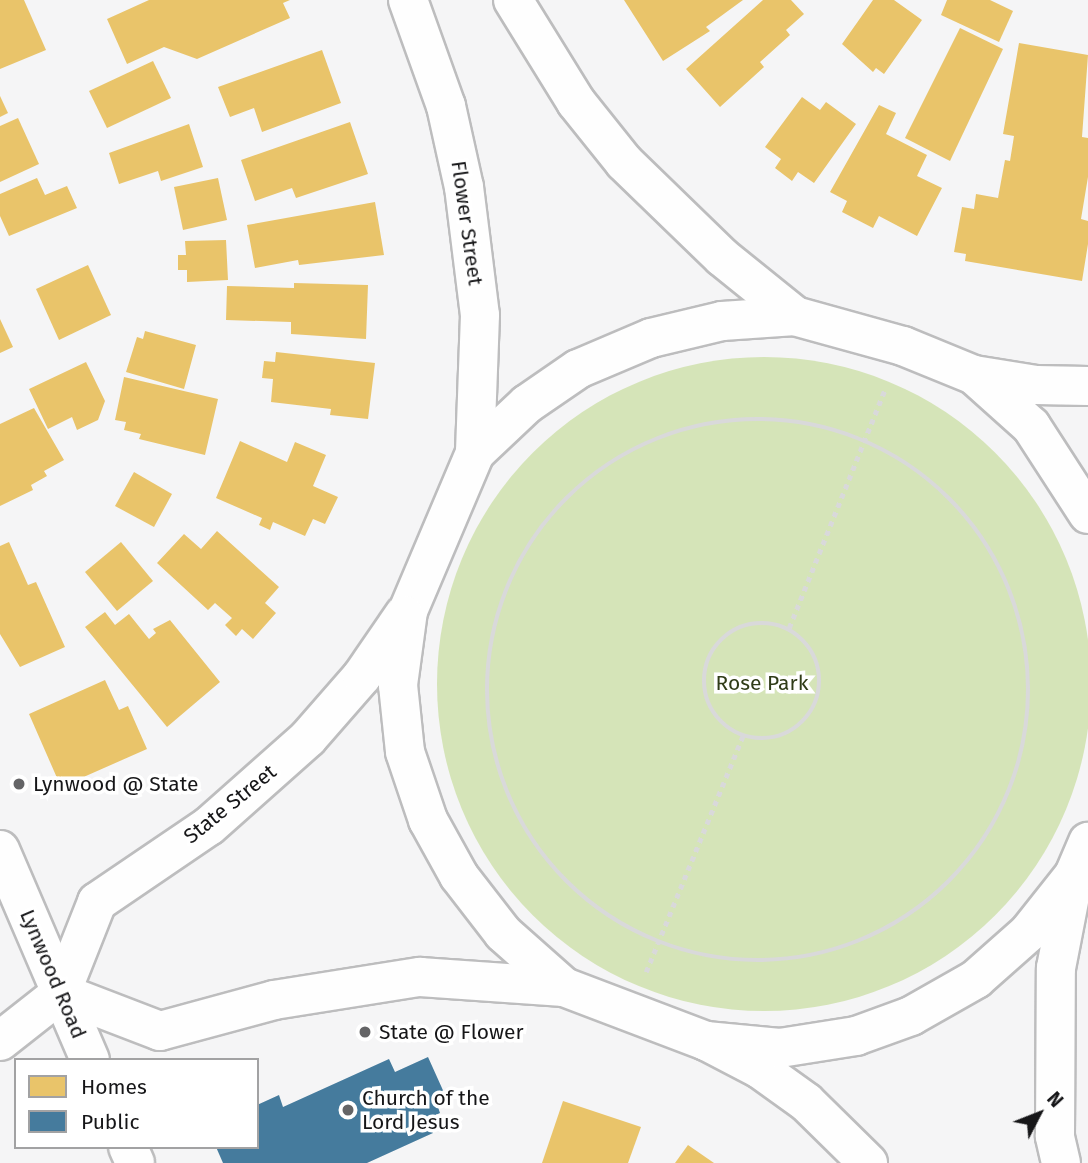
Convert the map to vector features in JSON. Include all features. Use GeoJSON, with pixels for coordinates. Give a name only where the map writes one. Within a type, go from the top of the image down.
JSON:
{"type":"FeatureCollection","features":[{"type":"Feature","properties":{"kind":"main road","name":"Flower Street"},"geometry":{"type":"LineString","coordinates":[[408,0],[446,106],[464,187],[480,315],[475,453]]}},
{"type":"Feature","properties":{"kind":"main road"},"geometry":{"type":"LineString","coordinates":[[513,0],[576,102],[624,162],[713,249],[795,316]]}},
{"type":"Feature","properties":{"kind":"main road"},"geometry":{"type":"LineString","coordinates":[[564,987],[503,933],[459,876],[428,820],[405,752],[399,698],[408,611],[475,453],[527,404],[603,359],[651,338],[722,321],[795,316],[903,346],[974,375],[1037,385],[1088,386]]}},
{"type":"Feature","properties":{"kind":"main road"},"geometry":{"type":"LineString","coordinates":[[974,375],[1031,426],[1088,514]]}},
{"type":"Feature","properties":{"kind":"main road","name":"State Street"},"geometry":{"type":"LineString","coordinates":[[61,993],[97,902],[209,826],[308,738],[362,676],[408,611]]}},
{"type":"Feature","properties":{"kind":"main road","name":"Lynwood Road"},"geometry":{"type":"LineString","coordinates":[[0,850],[89,1058]]}},
{"type":"Feature","properties":{"kind":"main road"},"geometry":{"type":"LineString","coordinates":[[706,1041],[780,1048],[856,1036],[911,1016],[976,979],[1028,933],[1081,859]]}},
{"type":"Feature","properties":{"kind":"main road"},"geometry":{"type":"LineString","coordinates":[[1061,1163],[1055,1136],[1056,968],[1081,859]]}},
{"type":"Feature","properties":{"kind":"main road"},"geometry":{"type":"LineString","coordinates":[[0,1041],[61,993],[160,1031],[274,1000],[420,976],[564,987],[706,1041],[760,1069],[806,1102],[868,1163]]}},
{"type":"Feature","properties":{"kind":"path"},"geometry":{"type":"LineString","coordinates":[[789,628],[891,375]]}},
{"type":"Feature","properties":{"kind":"path"},"geometry":{"type":"LineString","coordinates":[[750,417],[816,424],[865,440],[933,481],[977,528],[1009,584],[1027,646],[1029,698],[1017,773],[991,832],[960,872],[901,922],[844,949],[781,961],[717,959],[658,943],[596,908],[557,871],[512,805],[491,740],[486,674],[498,607],[526,547],[559,504],[621,454],[683,428],[750,417]]}},
{"type":"Feature","properties":{"kind":"path"},"geometry":{"type":"LineString","coordinates":[[751,623],[789,628],[815,656],[821,675],[815,703],[799,726],[782,736],[743,736],[713,713],[706,696],[709,658],[733,630],[751,623]]}},
{"type":"Feature","properties":{"kind":"path"},"geometry":{"type":"LineString","coordinates":[[640,985],[743,736]]}},
{"type":"Feature","properties":{"kind":"green space","name":"Rose Park"},"geometry":{"type":"Polygon","coordinates":[[[764,357],[828,364],[889,382],[946,412],[995,453],[1036,502],[1066,559],[1084,620],[1089,652],[1089,716],[1084,748],[1066,809],[1036,866],[995,915],[946,956],[889,986],[828,1004],[764,1011],[700,1004],[639,986],[582,956],[533,915],[492,866],[462,809],[444,748],[437,684],[444,620],[462,559],[492,502],[533,453],[582,412],[639,382],[700,364],[764,357]]]}},
{"type":"Feature","properties":{"kind":"building: Homes"},"geometry":{"type":"Polygon","coordinates":[[[0,0],[24,0],[46,50],[0,69],[0,0]]]}},
{"type":"Feature","properties":{"kind":"building: Homes"},"geometry":{"type":"Polygon","coordinates":[[[149,0],[290,0],[283,3],[290,18],[197,59],[164,47],[127,64],[107,19],[149,0]]]}},
{"type":"Feature","properties":{"kind":"building: Homes"},"geometry":{"type":"Polygon","coordinates":[[[624,0],[743,0],[706,27],[710,31],[663,61],[624,0]]]}},
{"type":"Feature","properties":{"kind":"building: Homes"},"geometry":{"type":"Polygon","coordinates":[[[763,0],[791,0],[804,14],[786,30],[790,35],[760,62],[764,67],[720,107],[686,69],[763,0]]]}},
{"type":"Feature","properties":{"kind":"building: Homes"},"geometry":{"type":"Polygon","coordinates":[[[873,0],[894,0],[922,20],[884,74],[876,68],[873,72],[842,44],[873,0]]]}},
{"type":"Feature","properties":{"kind":"building: Homes"},"geometry":{"type":"Polygon","coordinates":[[[947,0],[990,0],[1013,11],[999,42],[941,15],[947,0]]]}},
{"type":"Feature","properties":{"kind":"building: Homes"},"geometry":{"type":"Polygon","coordinates":[[[960,28],[1003,49],[950,161],[905,138],[960,28]]]}},
{"type":"Feature","properties":{"kind":"building: Homes"},"geometry":{"type":"Polygon","coordinates":[[[1019,43],[1088,55],[1082,137],[1088,138],[1088,177],[1081,219],[1088,221],[1088,244],[1082,281],[965,261],[966,254],[954,252],[962,207],[974,209],[976,194],[998,198],[1005,160],[1010,161],[1014,136],[1003,134],[1019,43]]]}},
{"type":"Feature","properties":{"kind":"building: Homes"},"geometry":{"type":"Polygon","coordinates":[[[322,50],[341,103],[262,132],[254,108],[230,117],[218,87],[322,50]]]}},
{"type":"Feature","properties":{"kind":"building: Homes"},"geometry":{"type":"Polygon","coordinates":[[[153,61],[171,98],[107,128],[89,91],[153,61]]]}},
{"type":"Feature","properties":{"kind":"building: Homes"},"geometry":{"type":"Polygon","coordinates":[[[0,96],[8,113],[0,117],[0,96]]]}},
{"type":"Feature","properties":{"kind":"building: Homes"},"geometry":{"type":"Polygon","coordinates":[[[802,97],[820,110],[826,102],[856,124],[814,183],[798,172],[792,181],[775,168],[781,159],[765,147],[802,97]]]}},
{"type":"Feature","properties":{"kind":"building: Homes"},"geometry":{"type":"Polygon","coordinates":[[[879,105],[896,113],[886,134],[927,155],[917,176],[942,188],[917,236],[879,216],[873,228],[842,212],[847,201],[830,192],[879,105]]]}},
{"type":"Feature","properties":{"kind":"building: Homes"},"geometry":{"type":"Polygon","coordinates":[[[18,118],[39,164],[0,182],[0,126],[18,118]]]}},
{"type":"Feature","properties":{"kind":"building: Homes"},"geometry":{"type":"Polygon","coordinates":[[[350,122],[368,174],[296,198],[292,188],[255,201],[241,160],[350,122]]]}},
{"type":"Feature","properties":{"kind":"building: Homes"},"geometry":{"type":"Polygon","coordinates":[[[189,124],[203,167],[161,181],[158,171],[119,184],[109,153],[189,124]]]}},
{"type":"Feature","properties":{"kind":"building: Homes"},"geometry":{"type":"Polygon","coordinates":[[[37,178],[45,195],[67,186],[77,208],[9,236],[0,216],[0,194],[37,178]]]}},
{"type":"Feature","properties":{"kind":"building: Homes"},"geometry":{"type":"Polygon","coordinates":[[[218,178],[227,220],[183,230],[174,187],[218,178]]]}},
{"type":"Feature","properties":{"kind":"building: Homes"},"geometry":{"type":"Polygon","coordinates":[[[375,202],[384,255],[299,265],[298,260],[255,268],[247,225],[375,202]]]}},
{"type":"Feature","properties":{"kind":"building: Homes"},"geometry":{"type":"Polygon","coordinates":[[[226,240],[228,280],[187,282],[187,270],[178,270],[178,255],[186,255],[185,241],[226,240]]]}},
{"type":"Feature","properties":{"kind":"building: Homes"},"geometry":{"type":"Polygon","coordinates":[[[88,265],[111,315],[59,340],[36,289],[88,265]]]}},
{"type":"Feature","properties":{"kind":"building: Homes"},"geometry":{"type":"Polygon","coordinates":[[[294,283],[368,285],[366,339],[291,334],[291,322],[226,320],[227,286],[294,288],[294,283]]]}},
{"type":"Feature","properties":{"kind":"building: Homes"},"geometry":{"type":"Polygon","coordinates":[[[0,319],[13,347],[0,353],[0,319]]]}},
{"type":"Feature","properties":{"kind":"building: Homes"},"geometry":{"type":"Polygon","coordinates":[[[145,331],[196,345],[184,389],[126,372],[137,337],[143,339],[145,331]]]}},
{"type":"Feature","properties":{"kind":"building: Homes"},"geometry":{"type":"Polygon","coordinates":[[[276,352],[375,363],[368,419],[330,415],[331,409],[271,402],[273,379],[262,378],[264,361],[275,362],[276,352]]]}},
{"type":"Feature","properties":{"kind":"building: Homes"},"geometry":{"type":"Polygon","coordinates":[[[86,362],[105,401],[98,420],[77,430],[72,417],[48,429],[29,389],[86,362]]]}},
{"type":"Feature","properties":{"kind":"building: Homes"},"geometry":{"type":"Polygon","coordinates":[[[124,377],[218,399],[205,455],[139,439],[141,434],[124,430],[126,422],[115,420],[124,377]]]}},
{"type":"Feature","properties":{"kind":"building: Homes"},"geometry":{"type":"Polygon","coordinates":[[[34,408],[64,460],[44,471],[47,476],[31,485],[33,490],[0,506],[0,424],[34,408]]]}},
{"type":"Feature","properties":{"kind":"building: Homes"},"geometry":{"type":"Polygon","coordinates":[[[240,441],[287,462],[295,442],[326,455],[313,486],[338,497],[325,524],[313,519],[305,536],[273,522],[270,530],[259,525],[262,518],[216,498],[240,441]]]}},
{"type":"Feature","properties":{"kind":"building: Homes"},"geometry":{"type":"Polygon","coordinates":[[[134,472],[172,494],[154,527],[115,506],[134,472]]]}},
{"type":"Feature","properties":{"kind":"building: Homes"},"geometry":{"type":"Polygon","coordinates":[[[217,531],[279,587],[265,603],[276,613],[253,639],[242,629],[236,636],[225,625],[232,618],[215,603],[208,610],[157,563],[184,534],[201,549],[217,531]]]}},
{"type":"Feature","properties":{"kind":"building: Homes"},"geometry":{"type":"Polygon","coordinates":[[[9,542],[28,585],[36,582],[65,647],[20,667],[0,634],[0,546],[9,542]]]}},
{"type":"Feature","properties":{"kind":"building: Homes"},"geometry":{"type":"Polygon","coordinates":[[[121,542],[153,581],[117,611],[85,572],[121,542]]]}},
{"type":"Feature","properties":{"kind":"building: Homes"},"geometry":{"type":"Polygon","coordinates":[[[105,612],[115,625],[129,614],[149,639],[156,633],[153,629],[170,620],[220,682],[167,727],[85,627],[105,612]]]}},
{"type":"Feature","properties":{"kind":"building: Homes"},"geometry":{"type":"Polygon","coordinates":[[[105,680],[119,710],[128,706],[147,749],[61,787],[29,714],[105,680]]]}},
{"type":"Feature","properties":{"kind":"building: Homes"},"geometry":{"type":"Polygon","coordinates":[[[563,1101],[641,1127],[628,1163],[542,1163],[563,1101]]]}},
{"type":"Feature","properties":{"kind":"building: Homes"},"geometry":{"type":"Polygon","coordinates":[[[688,1145],[714,1163],[675,1163],[688,1145]]]}},
{"type":"Feature","properties":{"kind":"building: Public","name":"Church of the Lord Jesus"},"geometry":{"type":"Polygon","coordinates":[[[428,1057],[446,1097],[436,1101],[440,1113],[427,1119],[433,1133],[367,1163],[223,1163],[217,1149],[259,1149],[259,1104],[279,1095],[283,1107],[389,1059],[395,1072],[428,1057]]]}},
{"type":"Feature","properties":{"kind":"place","name":"Lynwood @ State"},"geometry":{"type":"Point","coordinates":[19,784]}},
{"type":"Feature","properties":{"kind":"place","name":"State @ Flower"},"geometry":{"type":"Point","coordinates":[365,1032]}},
{"type":"Feature","properties":{"kind":"place","name":"Church of the Lord Jesus"},"geometry":{"type":"Point","coordinates":[348,1110]}}]}
